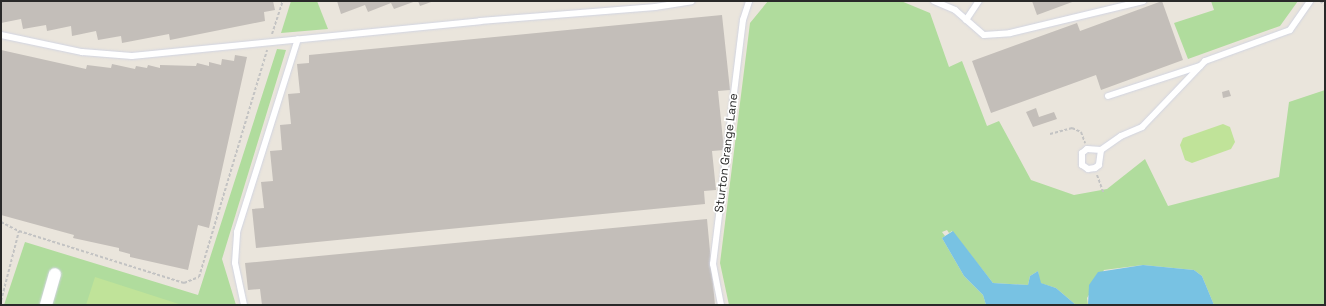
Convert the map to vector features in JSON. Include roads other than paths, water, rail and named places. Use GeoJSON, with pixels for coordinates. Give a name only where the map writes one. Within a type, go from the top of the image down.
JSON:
{"type":"FeatureCollection","features":[{"type":"Feature","properties":{"kind":"street"},"geometry":{"type":"LineString","coordinates":[[46,305],[55,274]]}},
{"type":"Feature","properties":{"kind":"lane"},"geometry":{"type":"LineString","coordinates":[[1,35],[82,52],[132,56],[298,39],[655,8],[692,1]]}},
{"type":"Feature","properties":{"kind":"lane","name":"Sturton Grange Lane"},"geometry":{"type":"LineString","coordinates":[[721,305],[713,264],[743,20],[749,1]]}},
{"type":"Feature","properties":{"kind":"lane"},"geometry":{"type":"LineString","coordinates":[[934,1],[955,10],[984,35],[1010,33],[1143,1]]}},
{"type":"Feature","properties":{"kind":"lane"},"geometry":{"type":"LineString","coordinates":[[966,20],[979,1]]}},
{"type":"Feature","properties":{"kind":"lane"},"geometry":{"type":"LineString","coordinates":[[1101,150],[1099,165],[1095,168],[1088,169],[1082,165],[1080,158],[1087,149],[1101,150],[1121,136],[1142,127],[1205,61],[1290,30],[1310,1]]}},
{"type":"Feature","properties":{"kind":"lane"},"geometry":{"type":"LineString","coordinates":[[244,305],[234,264],[237,232],[298,39]]}},
{"type":"Feature","properties":{"kind":"lane"},"geometry":{"type":"LineString","coordinates":[[1108,96],[1200,66]]}},
{"type":"Feature","properties":{"kind":"water"},"geometry":{"type":"Polygon","coordinates":[[[953,231],[993,283],[1028,285],[1030,276],[1038,271],[1041,283],[1056,288],[1076,305],[986,305],[983,295],[964,276],[942,238],[953,231]]]}},
{"type":"Feature","properties":{"kind":"water"},"geometry":{"type":"Polygon","coordinates":[[[1143,265],[1194,270],[1202,276],[1214,305],[1088,305],[1089,285],[1098,272],[1143,265]]]}}]}
